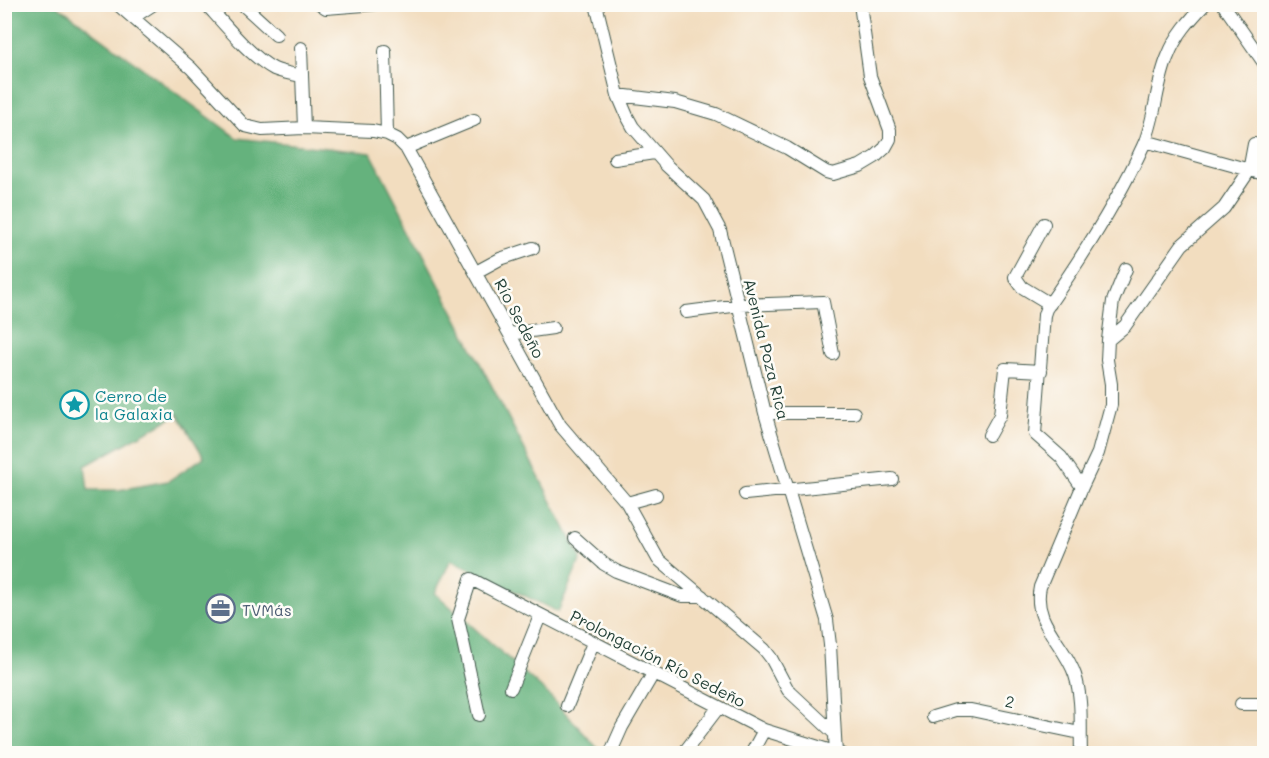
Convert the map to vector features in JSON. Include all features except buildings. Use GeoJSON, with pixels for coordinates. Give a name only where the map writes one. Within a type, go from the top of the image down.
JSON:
{"type":"FeatureCollection","features":[{"type":"Feature","properties":{"kind":"street","name":"Río Sedeño"},"geometry":{"type":"LineString","coordinates":[[117,4],[210,86],[245,126],[262,130],[304,128],[373,131],[397,139],[406,148],[560,425],[627,503],[658,559],[764,649],[788,690],[834,734]]}},
{"type":"Feature","properties":{"kind":"street"},"geometry":{"type":"LineString","coordinates":[[134,17],[154,4]]}},
{"type":"Feature","properties":{"kind":"street"},"geometry":{"type":"LineString","coordinates":[[206,4],[232,33],[268,65],[282,72],[302,76]]}},
{"type":"Feature","properties":{"kind":"street"},"geometry":{"type":"LineString","coordinates":[[242,4],[276,34]]}},
{"type":"Feature","properties":{"kind":"street"},"geometry":{"type":"LineString","coordinates":[[320,4],[326,8],[377,4]]}},
{"type":"Feature","properties":{"kind":"street","name":"Avenida Poza Rica"},"geometry":{"type":"LineString","coordinates":[[596,4],[618,95],[633,127],[654,153],[704,200],[720,230],[765,413],[827,620],[834,734]]}},
{"type":"Feature","properties":{"kind":"street"},"geometry":{"type":"LineString","coordinates":[[618,95],[675,102],[716,114],[787,148],[826,172],[842,173],[860,166],[885,148],[890,139],[890,130],[870,76],[860,4]]}},
{"type":"Feature","properties":{"kind":"street"},"geometry":{"type":"LineString","coordinates":[[1082,487],[1061,458],[1035,434],[1044,315],[1094,239],[1114,203],[1145,141],[1167,57],[1175,40],[1205,4]]}},
{"type":"Feature","properties":{"kind":"street"},"geometry":{"type":"LineString","coordinates":[[1223,4],[1264,63]]}},
{"type":"Feature","properties":{"kind":"street"},"geometry":{"type":"LineString","coordinates":[[301,48],[304,128]]}},
{"type":"Feature","properties":{"kind":"street"},"geometry":{"type":"LineString","coordinates":[[385,51],[387,134]]}},
{"type":"Feature","properties":{"kind":"street"},"geometry":{"type":"LineString","coordinates":[[406,148],[474,120]]}},
{"type":"Feature","properties":{"kind":"street"},"geometry":{"type":"LineString","coordinates":[[1145,141],[1264,174]]}},
{"type":"Feature","properties":{"kind":"street"},"geometry":{"type":"LineString","coordinates":[[1108,340],[1125,326],[1182,245],[1224,208],[1249,171],[1254,144]]}},
{"type":"Feature","properties":{"kind":"street"},"geometry":{"type":"LineString","coordinates":[[615,159],[654,153]]}},
{"type":"Feature","properties":{"kind":"street"},"geometry":{"type":"LineString","coordinates":[[1044,224],[1016,273],[1016,277],[1022,287],[1050,304]]}},
{"type":"Feature","properties":{"kind":"street"},"geometry":{"type":"LineString","coordinates":[[476,272],[501,259],[533,248]]}},
{"type":"Feature","properties":{"kind":"street"},"geometry":{"type":"LineString","coordinates":[[1081,753],[1079,689],[1074,672],[1041,615],[1038,597],[1040,587],[1098,453],[1111,405],[1111,384],[1107,360],[1108,340],[1113,301],[1126,269]]}},
{"type":"Feature","properties":{"kind":"street"},"geometry":{"type":"LineString","coordinates":[[686,312],[740,305],[823,302],[833,354]]}},
{"type":"Feature","properties":{"kind":"street"},"geometry":{"type":"LineString","coordinates":[[510,334],[553,328]]}},
{"type":"Feature","properties":{"kind":"street"},"geometry":{"type":"LineString","coordinates":[[989,435],[1000,415],[1005,369],[1041,370]]}},
{"type":"Feature","properties":{"kind":"street"},"geometry":{"type":"LineString","coordinates":[[765,413],[854,412]]}},
{"type":"Feature","properties":{"kind":"street"},"geometry":{"type":"LineString","coordinates":[[745,494],[892,479]]}},
{"type":"Feature","properties":{"kind":"street"},"geometry":{"type":"LineString","coordinates":[[627,503],[656,495]]}},
{"type":"Feature","properties":{"kind":"street"},"geometry":{"type":"LineString","coordinates":[[575,537],[604,564],[616,571],[682,596],[702,596]]}},
{"type":"Feature","properties":{"kind":"street","name":"Prolongación Río Sedeño"},"geometry":{"type":"LineString","coordinates":[[479,715],[458,619],[471,579],[764,730],[837,753]]}},
{"type":"Feature","properties":{"kind":"street"},"geometry":{"type":"LineString","coordinates":[[511,688],[540,615]]}},
{"type":"Feature","properties":{"kind":"street"},"geometry":{"type":"LineString","coordinates":[[567,706],[593,643]]}},
{"type":"Feature","properties":{"kind":"street"},"geometry":{"type":"LineString","coordinates":[[610,753],[622,727],[653,674]]}},
{"type":"Feature","properties":{"kind":"street"},"geometry":{"type":"LineString","coordinates":[[1241,704],[1264,704]]}},
{"type":"Feature","properties":{"kind":"street"},"geometry":{"type":"LineString","coordinates":[[683,753],[718,708]]}},
{"type":"Feature","properties":{"kind":"street","name":"2"},"geometry":{"type":"LineString","coordinates":[[933,717],[956,710],[971,710],[1080,733]]}},
{"type":"Feature","properties":{"kind":"street"},"geometry":{"type":"LineString","coordinates":[[751,753],[764,730]]}},
{"type":"Feature","properties":{"kind":"street"},"geometry":{"type":"LineString","coordinates":[[834,734],[837,753]]}},
{"type":"Feature","properties":{"kind":"green space"},"geometry":{"type":"Polygon","coordinates":[[[4,5],[57,5],[237,138],[371,153],[581,558],[558,612],[451,560],[435,593],[548,694],[602,753],[5,753],[4,5]],[[178,414],[85,466],[88,490],[118,490],[168,481],[204,457],[178,414]]]}},
{"type":"Feature","properties":{"kind":"place","name":"Cerro de la Galaxia"},"geometry":{"type":"Point","coordinates":[74,404]}},
{"type":"Feature","properties":{"kind":"place","name":"TVMás"},"geometry":{"type":"Point","coordinates":[221,609]}}]}
